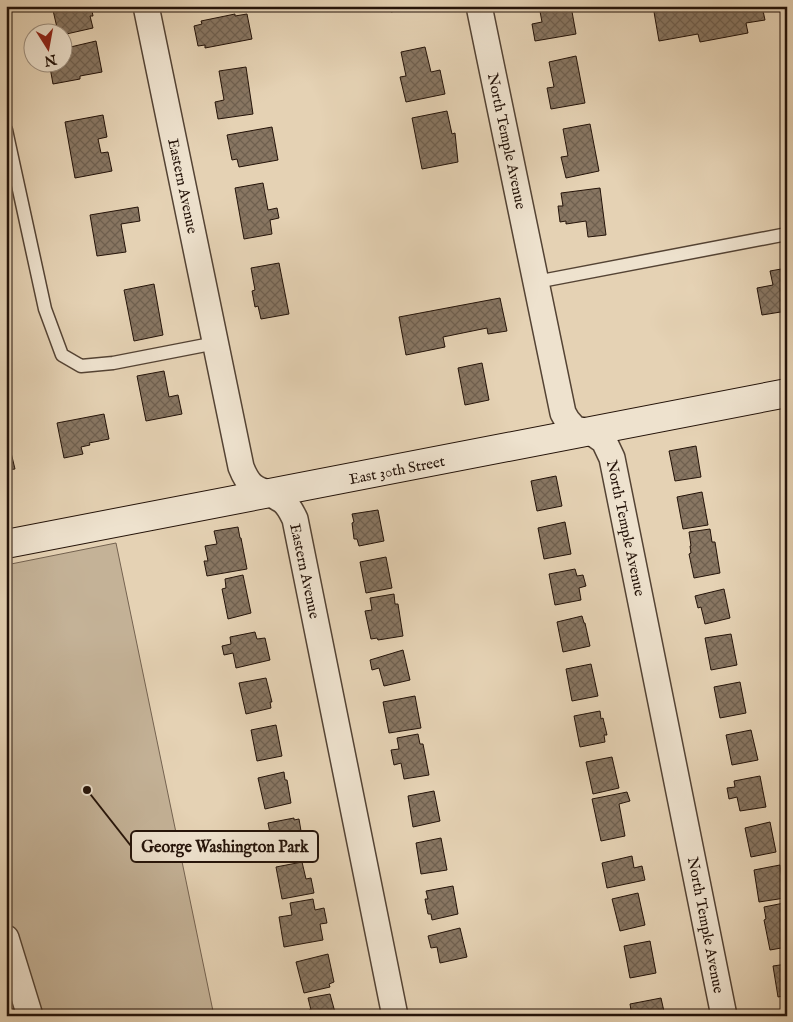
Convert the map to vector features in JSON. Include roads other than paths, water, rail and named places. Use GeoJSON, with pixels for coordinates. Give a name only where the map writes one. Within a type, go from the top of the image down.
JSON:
{"type":"FeatureCollection","features":[{"type":"Feature","properties":{"kind":"main road","name":"East 30th Street"},"geometry":{"type":"LineString","coordinates":[[6,544],[273,494],[787,393]]}},
{"type":"Feature","properties":{"kind":"street","name":"Eastern Avenue"},"geometry":{"type":"LineString","coordinates":[[146,6],[241,467],[255,489],[273,494],[288,506],[295,519],[395,1016]]}},
{"type":"Feature","properties":{"kind":"street","name":"North Temple Avenue"},"geometry":{"type":"LineString","coordinates":[[479,6],[563,413],[575,428],[591,432],[604,441],[612,458],[724,1016]]}},
{"type":"Feature","properties":{"kind":"street"},"geometry":{"type":"LineString","coordinates":[[6,939],[30,1016]]}},
{"type":"Feature","properties":{"kind":"lane"},"geometry":{"type":"LineString","coordinates":[[6,130],[45,309],[62,356],[81,366],[113,363],[216,343]]}},
{"type":"Feature","properties":{"kind":"lane"},"geometry":{"type":"LineString","coordinates":[[536,282],[787,234]]}},
{"type":"Feature","properties":{"kind":"place","name":"George Washington Park"},"geometry":{"type":"Point","coordinates":[87,790]}}]}
